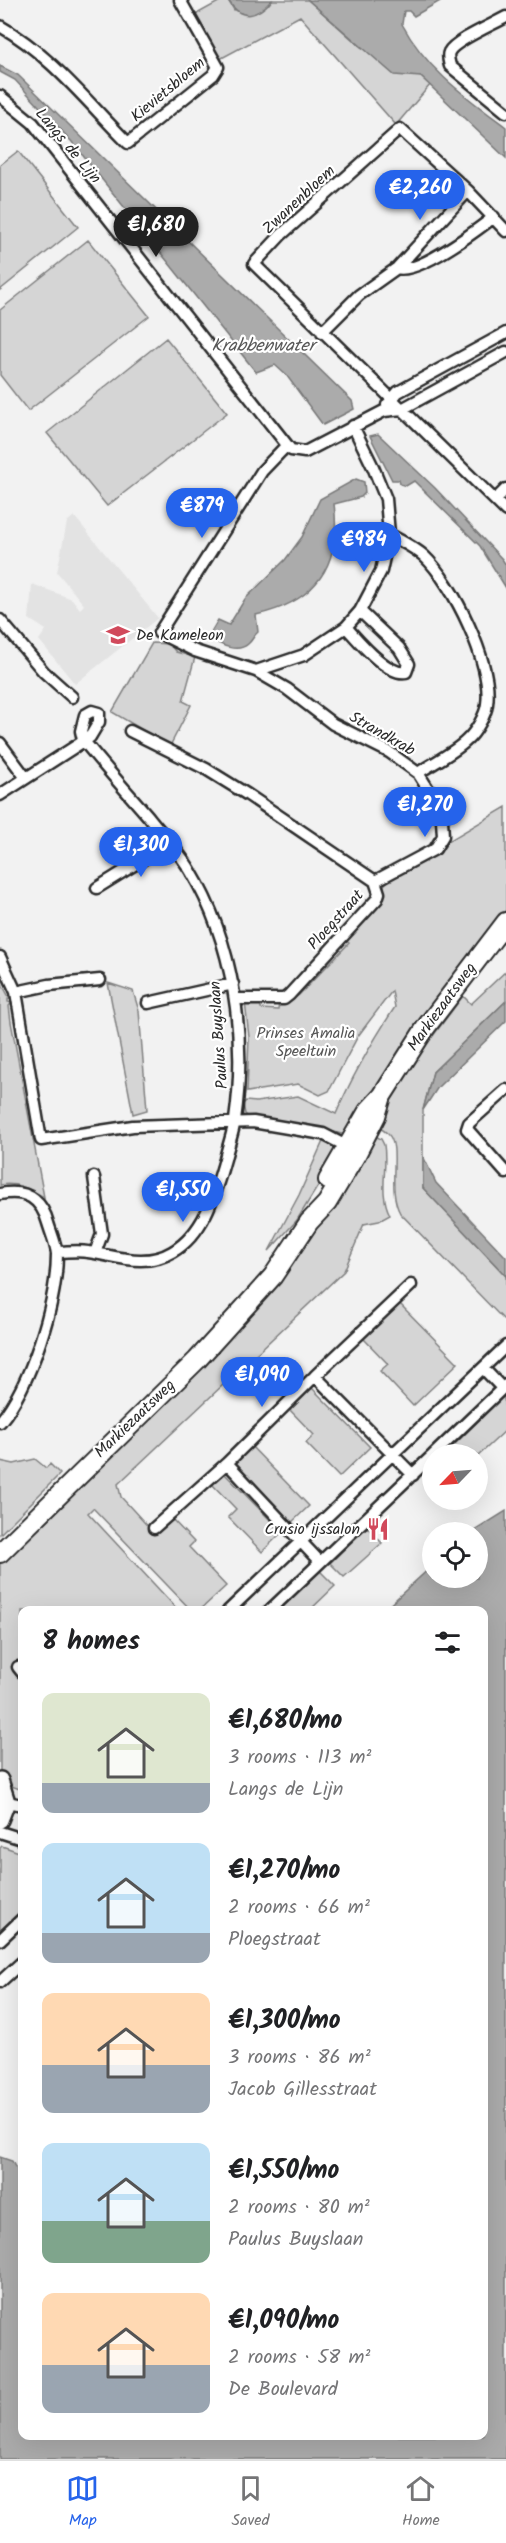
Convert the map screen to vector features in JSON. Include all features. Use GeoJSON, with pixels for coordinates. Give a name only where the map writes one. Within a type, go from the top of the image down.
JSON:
{"type":"FeatureCollection","features":[{"type":"Feature","properties":{"kind":"main road","name":"Markiezaatsweg"},"geometry":{"type":"LineString","coordinates":[[0,1553],[197,1360],[273,1276],[309,1222],[316,1198],[352,1150],[368,1111],[382,1096],[426,1027],[506,922]]}},
{"type":"Feature","properties":{"kind":"street","name":"Kievietsbloem"},"geometry":{"type":"LineString","coordinates":[[0,26],[52,66],[128,143],[213,75],[218,68],[180,0]]}},
{"type":"Feature","properties":{"kind":"street"},"geometry":{"type":"LineString","coordinates":[[506,17],[455,45],[449,52],[448,59],[450,66],[506,112]]}},
{"type":"Feature","properties":{"kind":"street","name":"Langs de Lijn"},"geometry":{"type":"LineString","coordinates":[[0,96],[33,123],[286,445]]}},
{"type":"Feature","properties":{"kind":"street","name":"Zwanenbloem"},"geometry":{"type":"LineString","coordinates":[[506,231],[468,191],[400,129],[281,235],[254,264],[506,511]]}},
{"type":"Feature","properties":{"kind":"street"},"geometry":{"type":"LineString","coordinates":[[322,332],[359,295],[397,268],[468,191]]}},
{"type":"Feature","properties":{"kind":"street"},"geometry":{"type":"LineString","coordinates":[[397,268],[402,270],[448,250],[494,217]]}},
{"type":"Feature","properties":{"kind":"street"},"geometry":{"type":"LineString","coordinates":[[384,411],[390,399],[398,392],[506,333]]}},
{"type":"Feature","properties":{"kind":"street"},"geometry":{"type":"LineString","coordinates":[[286,445],[297,452],[305,452],[384,411],[402,409],[506,352]]}},
{"type":"Feature","properties":{"kind":"street"},"geometry":{"type":"LineString","coordinates":[[256,671],[304,655],[346,627],[360,611],[381,571],[389,534],[386,500],[374,467],[353,426]]}},
{"type":"Feature","properties":{"kind":"street","name":"Strandkrab"},"geometry":{"type":"LineString","coordinates":[[286,445],[262,471],[159,633],[195,651],[256,671],[287,689],[333,724],[389,752],[418,773],[468,740],[487,705],[486,681],[482,661],[464,614],[444,581],[423,555],[389,534]]}},
{"type":"Feature","properties":{"kind":"street"},"geometry":{"type":"LineString","coordinates":[[495,500],[506,489]]}},
{"type":"Feature","properties":{"kind":"street"},"geometry":{"type":"LineString","coordinates":[[346,627],[372,655],[401,673],[406,672],[409,664],[399,648],[360,611]]}},
{"type":"Feature","properties":{"kind":"street"},"geometry":{"type":"LineString","coordinates":[[0,620],[44,672],[72,697]]}},
{"type":"Feature","properties":{"kind":"street"},"geometry":{"type":"LineString","coordinates":[[130,731],[206,770],[248,795],[375,881]]}},
{"type":"Feature","properties":{"kind":"street","name":"Paulus Buyslaan"},"geometry":{"type":"LineString","coordinates":[[26,778],[82,740],[171,843],[189,869],[218,930],[235,999],[239,1067],[235,1123],[217,1190],[199,1227],[172,1252],[152,1260],[125,1260],[78,1251],[57,1252]]}},
{"type":"Feature","properties":{"kind":"street"},"geometry":{"type":"LineString","coordinates":[[0,743],[26,778],[0,795]]}},
{"type":"Feature","properties":{"kind":"street","name":"Ploegstraat"},"geometry":{"type":"LineString","coordinates":[[235,999],[284,999],[377,898],[379,892],[375,881],[435,849],[443,836],[442,820],[433,796],[418,773]]}},
{"type":"Feature","properties":{"kind":"street"},"geometry":{"type":"LineString","coordinates":[[97,888],[171,843]]}},
{"type":"Feature","properties":{"kind":"street"},"geometry":{"type":"LineString","coordinates":[[0,957],[16,992],[41,1140],[133,1126],[253,1122],[323,1134],[352,1150]]}},
{"type":"Feature","properties":{"kind":"street"},"geometry":{"type":"LineString","coordinates":[[16,992],[49,985],[100,980]]}},
{"type":"Feature","properties":{"kind":"street"},"geometry":{"type":"LineString","coordinates":[[148,1003],[233,984]]}},
{"type":"Feature","properties":{"kind":"street"},"geometry":{"type":"LineString","coordinates":[[506,1090],[469,1124],[467,1129],[506,1173]]}},
{"type":"Feature","properties":{"kind":"street"},"geometry":{"type":"LineString","coordinates":[[94,1177],[102,1234],[95,1253]]}},
{"type":"Feature","properties":{"kind":"street"},"geometry":{"type":"LineString","coordinates":[[0,1194],[18,1192],[30,1196],[44,1208],[57,1252],[51,1305],[25,1382],[10,1410],[0,1422]]}},
{"type":"Feature","properties":{"kind":"street"},"geometry":{"type":"LineString","coordinates":[[154,1528],[227,1463],[411,1285]]}},
{"type":"Feature","properties":{"kind":"street"},"geometry":{"type":"LineString","coordinates":[[233,1606],[301,1541],[388,1450],[506,1346]]}},
{"type":"Feature","properties":{"kind":"street"},"geometry":{"type":"LineString","coordinates":[[445,1444],[504,1387],[483,1368]]}},
{"type":"Feature","properties":{"kind":"street"},"geometry":{"type":"LineString","coordinates":[[315,1376],[413,1475]]}},
{"type":"Feature","properties":{"kind":"street"},"geometry":{"type":"LineString","coordinates":[[227,1463],[320,1563]]}},
{"type":"Feature","properties":{"kind":"street"},"geometry":{"type":"LineString","coordinates":[[274,1606],[422,1466]]}},
{"type":"Feature","properties":{"kind":"street"},"geometry":{"type":"LineString","coordinates":[[0,1780],[3,1801],[0,1820]]}},
{"type":"Feature","properties":{"kind":"street"},"geometry":{"type":"LineString","coordinates":[[3,1801],[18,1804]]}},
{"type":"Feature","properties":{"kind":"street"},"geometry":{"type":"LineString","coordinates":[[0,1832],[18,1838]]}},
{"type":"Feature","properties":{"kind":"street"},"geometry":{"type":"LineString","coordinates":[[0,1940],[18,1923]]}},
{"type":"Feature","properties":{"kind":"street"},"geometry":{"type":"LineString","coordinates":[[0,1982],[18,1966]]}},
{"type":"Feature","properties":{"kind":"shaded area"},"geometry":{"type":"Polygon","coordinates":[[[74,516],[158,618],[75,684],[39,640],[46,630],[29,619],[32,584],[72,599],[80,609],[84,605],[57,572],[67,522],[74,516]]]}},
{"type":"Feature","properties":{"kind":"green space"},"geometry":{"type":"Polygon","coordinates":[[[222,0],[228,0],[234,10],[269,4],[272,0],[308,0],[361,47],[421,77],[430,85],[396,125],[300,16],[218,60],[193,16],[222,0]]]}},
{"type":"Feature","properties":{"kind":"green space"},"geometry":{"type":"Polygon","coordinates":[[[18,151],[78,227],[0,290],[0,165],[18,151]]]}},
{"type":"Feature","properties":{"kind":"green space"},"geometry":{"type":"Polygon","coordinates":[[[88,240],[149,316],[28,411],[0,375],[0,310],[88,240]]]}},
{"type":"Feature","properties":{"kind":"green space"},"geometry":{"type":"Polygon","coordinates":[[[166,338],[227,413],[107,506],[47,433],[166,338]]]}},
{"type":"Feature","properties":{"kind":"green space"},"geometry":{"type":"Polygon","coordinates":[[[152,643],[169,644],[176,652],[195,657],[183,701],[191,705],[170,746],[112,712],[152,643]]]}},
{"type":"Feature","properties":{"kind":"green space","name":"Prinses Amalia Speeltuin"},"geometry":{"type":"Polygon","coordinates":[[[506,807],[506,910],[485,935],[408,1042],[355,1125],[345,1135],[313,1126],[249,1117],[245,1114],[243,1104],[246,1101],[256,1102],[298,1096],[336,1114],[363,1059],[395,1007],[392,991],[358,1036],[329,1091],[320,1095],[298,1084],[247,1092],[249,1037],[245,1002],[261,1002],[261,1009],[278,1010],[279,1002],[289,1002],[299,995],[349,943],[345,940],[384,893],[384,885],[389,880],[434,855],[445,843],[506,807]]]}},
{"type":"Feature","properties":{"kind":"green space"},"geometry":{"type":"Polygon","coordinates":[[[506,971],[506,1001],[433,1072],[423,1110],[423,1188],[506,1276],[506,1318],[504,1320],[400,1213],[394,1192],[392,1140],[387,1133],[376,1126],[414,1061],[463,996],[471,1004],[506,971]]]}},
{"type":"Feature","properties":{"kind":"green space"},"geometry":{"type":"Polygon","coordinates":[[[0,975],[10,999],[8,1002],[12,1003],[9,1006],[11,1022],[44,1197],[18,1185],[0,1185],[0,975]]]}},
{"type":"Feature","properties":{"kind":"green space"},"geometry":{"type":"Polygon","coordinates":[[[108,983],[133,991],[139,1011],[147,1110],[133,1114],[108,983]]]}},
{"type":"Feature","properties":{"kind":"green space"},"geometry":{"type":"Polygon","coordinates":[[[372,1134],[381,1139],[385,1154],[385,1198],[390,1215],[379,1221],[364,1224],[344,1271],[118,1484],[121,1497],[155,1534],[172,1519],[194,1542],[189,1547],[226,1586],[204,1606],[187,1606],[93,1508],[88,1513],[174,1606],[18,1606],[18,1788],[6,1784],[0,1773],[0,1561],[276,1283],[322,1221],[372,1134]]]}},
{"type":"Feature","properties":{"kind":"green space"},"geometry":{"type":"Polygon","coordinates":[[[324,1139],[334,1145],[337,1155],[297,1220],[269,1251],[299,1195],[324,1139]]]}},
{"type":"Feature","properties":{"kind":"green space"},"geometry":{"type":"Polygon","coordinates":[[[399,1303],[458,1363],[413,1406],[380,1371],[388,1364],[363,1338],[399,1303]]]}},
{"type":"Feature","properties":{"kind":"green space"},"geometry":{"type":"Polygon","coordinates":[[[311,1387],[370,1447],[339,1477],[306,1443],[314,1435],[288,1408],[311,1387]]]}},
{"type":"Feature","properties":{"kind":"green space"},"geometry":{"type":"Polygon","coordinates":[[[504,1395],[506,1430],[488,1447],[488,1444],[455,1444],[504,1395]]]}},
{"type":"Feature","properties":{"kind":"green space"},"geometry":{"type":"Polygon","coordinates":[[[250,1445],[309,1506],[291,1523],[231,1462],[250,1445]]]}},
{"type":"Feature","properties":{"kind":"green space"},"geometry":{"type":"Polygon","coordinates":[[[35,1459],[46,1468],[50,1464],[60,1474],[0,1534],[0,1461],[14,1464],[35,1459]]]}},
{"type":"Feature","properties":{"kind":"green space"},"geometry":{"type":"Polygon","coordinates":[[[222,1471],[282,1532],[262,1552],[228,1517],[236,1509],[210,1482],[222,1471]]]}},
{"type":"Feature","properties":{"kind":"green space"},"geometry":{"type":"Polygon","coordinates":[[[367,1527],[382,1543],[344,1577],[330,1563],[367,1527]]]}},
{"type":"Feature","properties":{"kind":"green space"},"geometry":{"type":"Polygon","coordinates":[[[318,1569],[335,1586],[314,1606],[280,1606],[318,1569]]]}},
{"type":"Feature","properties":{"kind":"green space"},"geometry":{"type":"Polygon","coordinates":[[[2,1846],[18,1852],[18,1917],[0,1934],[0,1848],[2,1846]]]}},
{"type":"Feature","properties":{"kind":"water"},"geometry":{"type":"Polygon","coordinates":[[[228,0],[272,0],[261,10],[249,15],[238,12],[228,0]]]}},
{"type":"Feature","properties":{"kind":"water"},"geometry":{"type":"Polygon","coordinates":[[[308,0],[442,0],[414,16],[409,11],[404,11],[402,24],[423,55],[448,81],[506,127],[506,158],[421,77],[394,75],[308,0]]]}},
{"type":"Feature","properties":{"kind":"water","name":"Krabbenwater"},"geometry":{"type":"Polygon","coordinates":[[[0,66],[18,75],[352,401],[354,409],[323,425],[287,376],[275,365],[256,372],[72,142],[15,80],[0,72],[0,66]]]}},
{"type":"Feature","properties":{"kind":"water"},"geometry":{"type":"Polygon","coordinates":[[[378,434],[435,488],[502,559],[506,565],[506,588],[480,546],[414,481],[406,486],[400,484],[399,480],[392,480],[370,436],[378,434]]]}},
{"type":"Feature","properties":{"kind":"water"},"geometry":{"type":"Polygon","coordinates":[[[356,479],[364,482],[365,493],[361,497],[334,504],[334,545],[329,562],[320,578],[295,601],[256,615],[258,632],[244,647],[229,647],[211,638],[211,632],[218,620],[229,625],[245,599],[285,560],[302,537],[320,499],[356,479]]]}},
{"type":"Feature","properties":{"kind":"water"},"geometry":{"type":"Polygon","coordinates":[[[506,1001],[506,1021],[438,1087],[423,1110],[433,1072],[506,1001]]]}},
{"type":"Feature","properties":{"kind":"water"},"geometry":{"type":"Polygon","coordinates":[[[423,1156],[436,1183],[506,1257],[506,1276],[423,1188],[423,1156]]]}},
{"type":"Feature","properties":{"kind":"water"},"geometry":{"type":"Polygon","coordinates":[[[506,1511],[506,2459],[0,2459],[0,2157],[12,2161],[18,2168],[18,2440],[488,2440],[488,1606],[388,1606],[422,1575],[422,1588],[488,1588],[488,1522],[506,1511]]]}},
{"type":"Feature","properties":{"kind":"place","name":"De Kameleon"},"geometry":{"type":"Point","coordinates":[118,635]}},
{"type":"Feature","properties":{"kind":"place","name":"Crusio ijssalon"},"geometry":{"type":"Point","coordinates":[378,1529]}}]}
